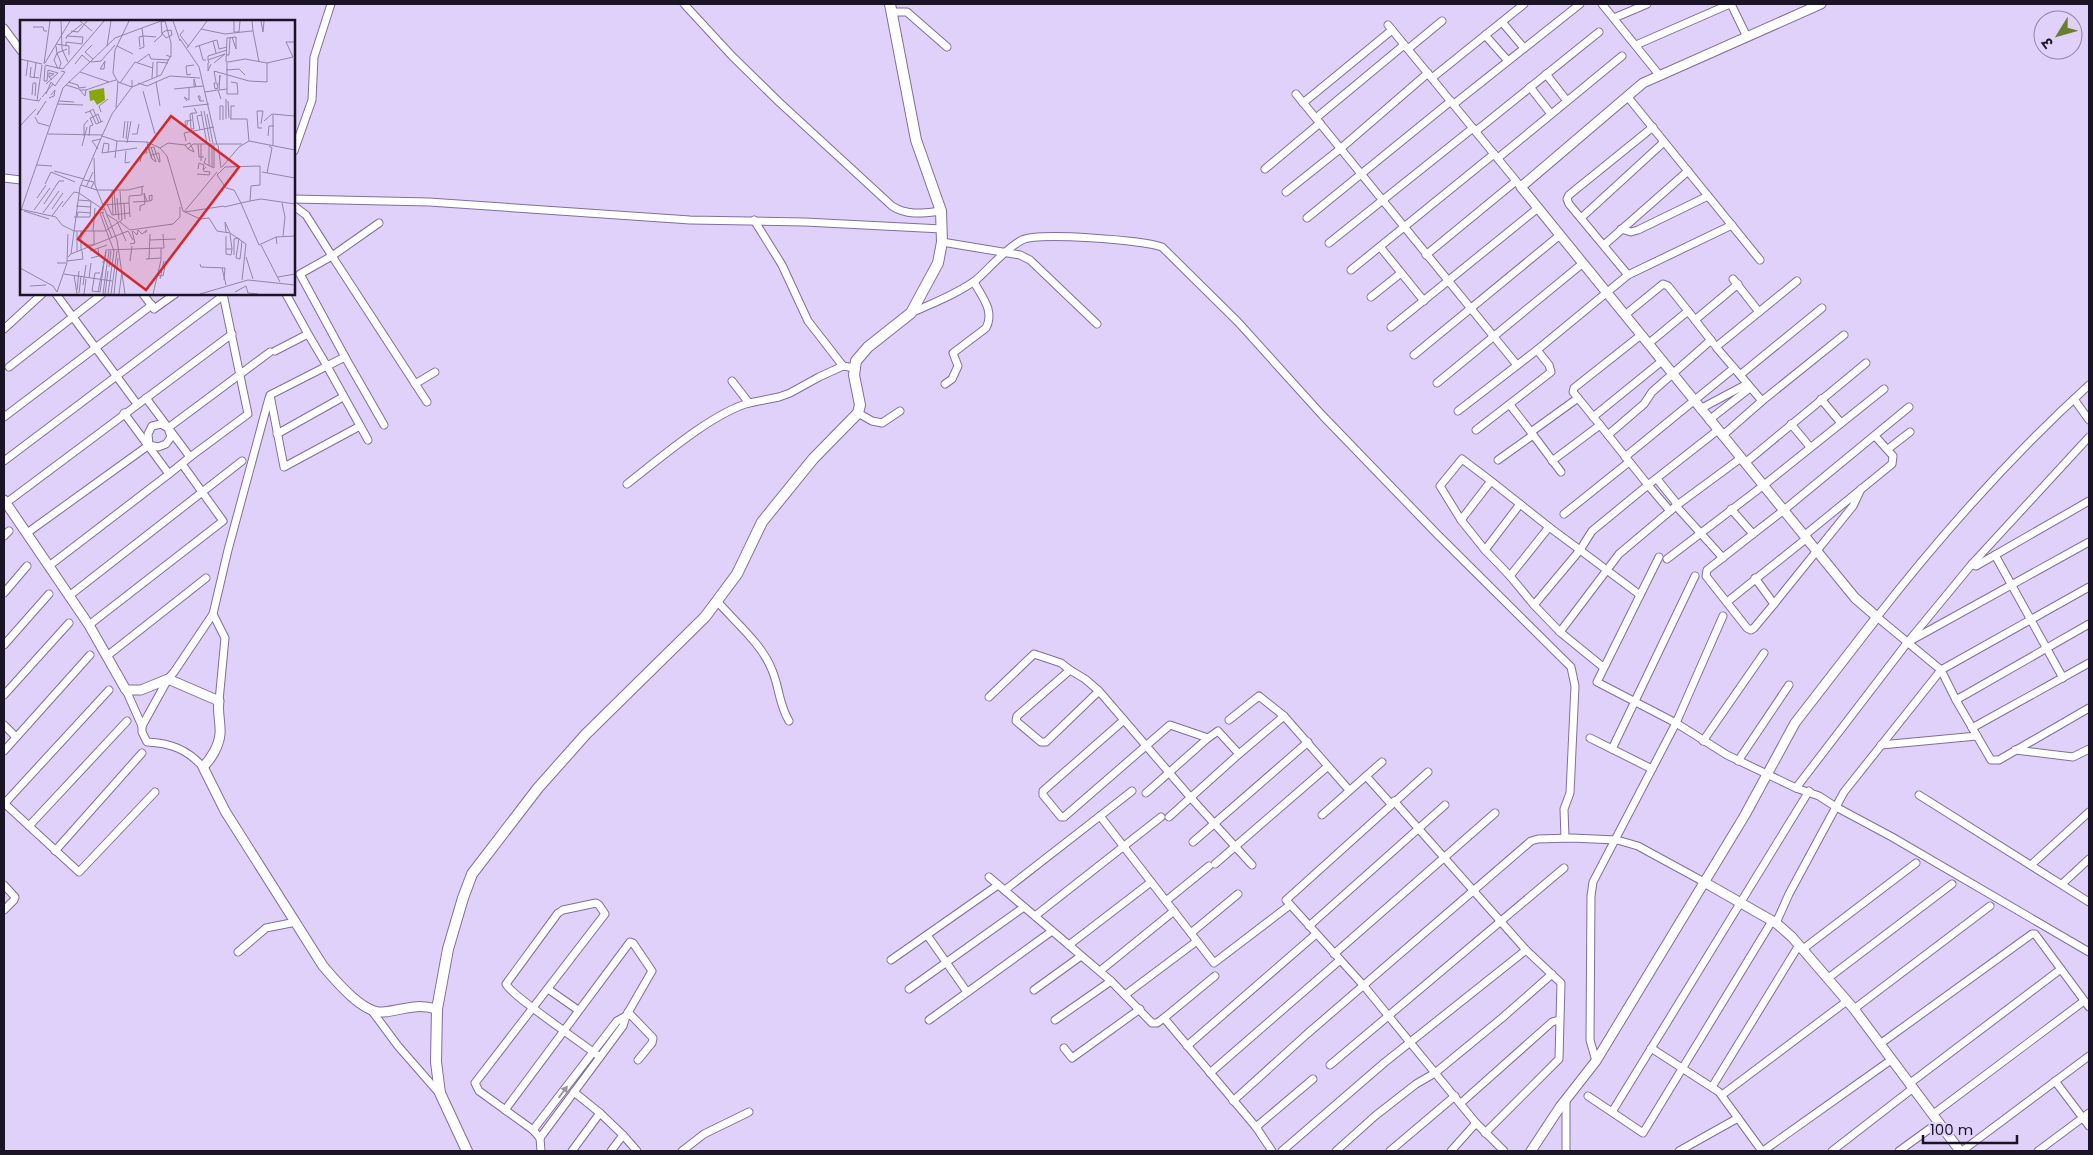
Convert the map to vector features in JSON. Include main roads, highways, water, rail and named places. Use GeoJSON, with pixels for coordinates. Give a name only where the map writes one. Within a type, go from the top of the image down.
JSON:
{"type":"FeatureCollection","features":[{"type":"Feature","properties":{"kind":"main road"},"geometry":{"type":"LineString","coordinates":[[467,1151],[441,1095],[436,1062],[437,1009],[448,949],[472,874],[538,788],[586,734],[705,617],[745,561],[762,522],[813,459],[858,413],[860,405],[854,375],[860,354],[911,313],[938,263],[942,242],[942,214],[916,140],[890,8]]}}]}
